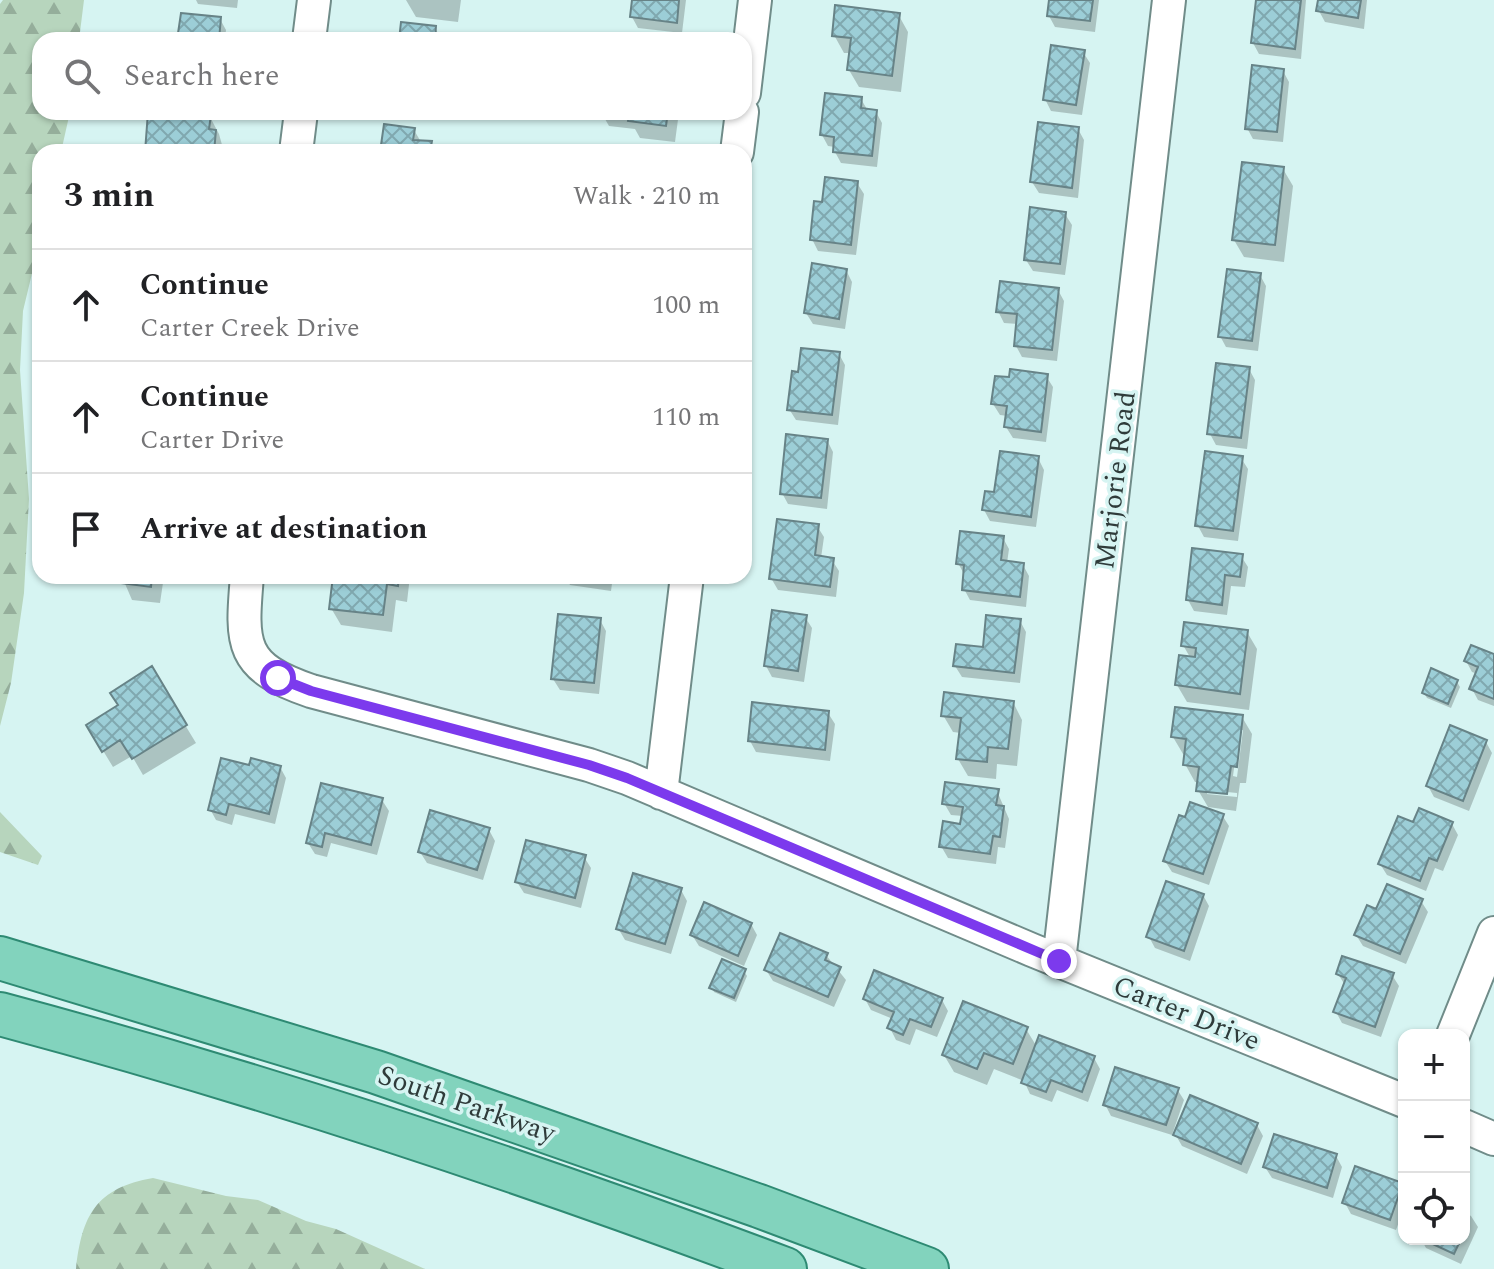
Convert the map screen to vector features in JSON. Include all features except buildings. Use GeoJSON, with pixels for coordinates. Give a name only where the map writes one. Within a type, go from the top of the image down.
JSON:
{"type":"FeatureCollection","features":[{"type":"Feature","properties":{"kind":"main road","name":"South Parkway"},"geometry":{"type":"LineString","coordinates":[[0,958],[376,1072],[759,1206],[927,1269]]}},
{"type":"Feature","properties":{"kind":"main road","name":"South Parkway"},"geometry":{"type":"LineString","coordinates":[[0,1014],[342,1115],[524,1175],[785,1269]]}},
{"type":"Feature","properties":{"kind":"street"},"geometry":{"type":"LineString","coordinates":[[310,32],[314,0]]}},
{"type":"Feature","properties":{"kind":"street"},"geometry":{"type":"LineString","coordinates":[[751,32],[755,0]]}},
{"type":"Feature","properties":{"kind":"street","name":"Marjorie Road"},"geometry":{"type":"LineString","coordinates":[[1059,961],[1169,0]]}},
{"type":"Feature","properties":{"kind":"street"},"geometry":{"type":"LineString","coordinates":[[297,144],[300,120]]}},
{"type":"Feature","properties":{"kind":"street"},"geometry":{"type":"LineString","coordinates":[[738,144],[741,120]]}},
{"type":"Feature","properties":{"kind":"street","name":"Carter Drive"},"geometry":{"type":"LineString","coordinates":[[247,584],[245,637],[258,666],[278,678],[311,691],[589,765],[1398,1099]]}},
{"type":"Feature","properties":{"kind":"street"},"geometry":{"type":"LineString","coordinates":[[661,793],[686,584]]}},
{"type":"Feature","properties":{"kind":"street"},"geometry":{"type":"LineString","coordinates":[[1455,1029],[1494,933]]}},
{"type":"Feature","properties":{"kind":"street"},"geometry":{"type":"LineString","coordinates":[[1470,1129],[1494,1139]]}},
{"type":"Feature","properties":{"kind":"green space"},"geometry":{"type":"Polygon","coordinates":[[[3,0],[84,0],[80,32],[32,32],[32,120],[68,120],[63,144],[32,144],[32,273],[23,311],[20,370],[29,499],[24,593],[11,683],[0,726],[0,4],[3,0]]]}},
{"type":"Feature","properties":{"kind":"green space"},"geometry":{"type":"Polygon","coordinates":[[[0,812],[42,856],[38,865],[0,852],[0,812]]]}},
{"type":"Feature","properties":{"kind":"green space"},"geometry":{"type":"Polygon","coordinates":[[[153,1178],[226,1196],[258,1200],[306,1221],[336,1229],[425,1269],[76,1269],[83,1233],[95,1207],[118,1189],[153,1178]]]}},
{"type":"Feature","properties":{"kind":"route"},"geometry":{"type":"LineString","coordinates":[[278,678],[311,691],[589,765],[627,778],[1059,961]]}}]}
